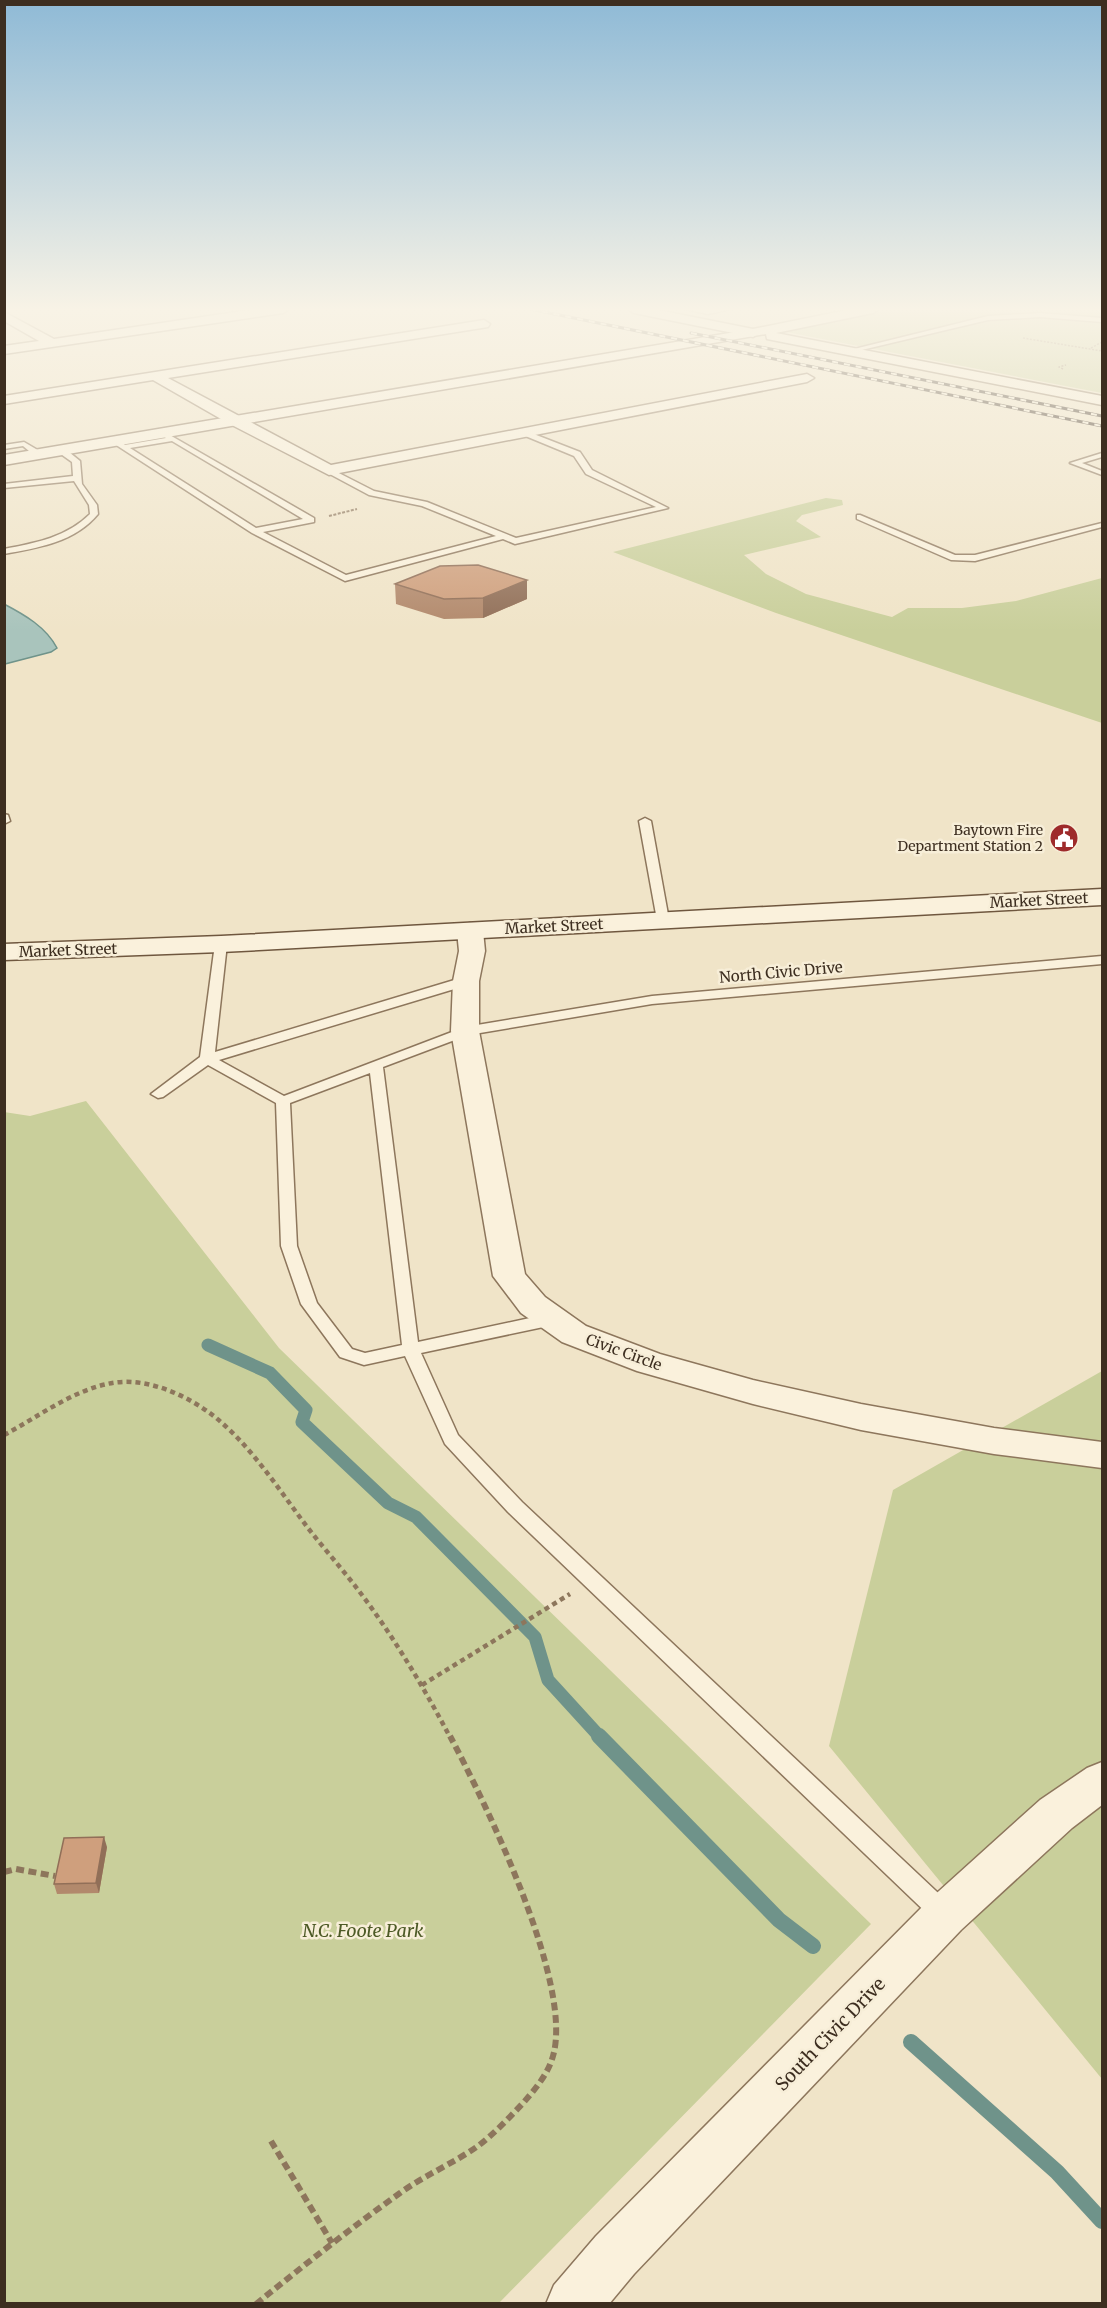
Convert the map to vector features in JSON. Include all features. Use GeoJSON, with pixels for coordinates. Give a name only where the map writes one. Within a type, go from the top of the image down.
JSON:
{"type":"FeatureCollection","features":[{"type":"Feature","properties":{"kind":"street"},"geometry":{"type":"LineString","coordinates":[[227,417],[329,470],[609,417]]}},
{"type":"Feature","properties":{"kind":"street"},"geometry":{"type":"LineString","coordinates":[[4,460],[167,436],[253,417]]}},
{"type":"Feature","properties":{"kind":"street","name":"Market Street"},"geometry":{"type":"LineString","coordinates":[[4,952],[221,944],[1102,897]]}},
{"type":"Feature","properties":{"kind":"street","name":"Civic Circle"},"geometry":{"type":"LineString","coordinates":[[470,931],[472,951],[466,981],[465,1031],[509,1276],[533,1305],[574,1334],[649,1363],[753,1392],[861,1417],[994,1441],[1102,1455]]}},
{"type":"Feature","properties":{"kind":"street","name":"South Civic Drive"},"geometry":{"type":"LineString","coordinates":[[573,2304],[615,2255],[945,1915],[1056,1814],[1102,1781]]}},
{"type":"Feature","properties":{"kind":"lane"},"geometry":{"type":"LineString","coordinates":[[329,470],[372,493],[424,504],[515,542],[664,508],[589,472],[577,454],[526,433]]}},
{"type":"Feature","properties":{"kind":"lane"},"geometry":{"type":"LineString","coordinates":[[167,436],[311,520],[255,531]]}},
{"type":"Feature","properties":{"kind":"lane"},"geometry":{"type":"LineString","coordinates":[[4,447],[24,444],[38,454]]}},
{"type":"Feature","properties":{"kind":"lane"},"geometry":{"type":"LineString","coordinates":[[119,444],[255,531],[345,578],[502,537]]}},
{"type":"Feature","properties":{"kind":"lane"},"geometry":{"type":"LineString","coordinates":[[4,552],[73,532],[88,522],[94,514],[93,505],[76,478],[76,460],[61,450]]}},
{"type":"Feature","properties":{"kind":"lane"},"geometry":{"type":"LineString","coordinates":[[1102,455],[1074,463],[1102,473]]}},
{"type":"Feature","properties":{"kind":"lane"},"geometry":{"type":"LineString","coordinates":[[4,486],[76,478]]}},
{"type":"Feature","properties":{"kind":"lane"},"geometry":{"type":"LineString","coordinates":[[860,517],[954,558],[975,558],[1102,525]]}},
{"type":"Feature","properties":{"kind":"lane"},"geometry":{"type":"LineString","coordinates":[[645,821],[663,920]]}},
{"type":"Feature","properties":{"kind":"lane"},"geometry":{"type":"LineString","coordinates":[[207,1059],[221,944]]}},
{"type":"Feature","properties":{"kind":"lane","name":"North Civic Drive"},"geometry":{"type":"LineString","coordinates":[[283,1101],[465,1031],[652,1000],[1102,960]]}},
{"type":"Feature","properties":{"kind":"lane"},"geometry":{"type":"LineString","coordinates":[[158,1094],[207,1059],[466,981]]}},
{"type":"Feature","properties":{"kind":"lane"},"geometry":{"type":"LineString","coordinates":[[207,1059],[283,1101],[289,1246],[309,1304],[346,1353],[364,1359],[553,1319]]}},
{"type":"Feature","properties":{"kind":"lane"},"geometry":{"type":"LineString","coordinates":[[376,1066],[411,1350],[451,1439],[515,1507],[945,1915]]}},
{"type":"Feature","properties":{"kind":"path"},"geometry":{"type":"LineString","coordinates":[[4,1436],[83,1394],[123,1382],[146,1383],[188,1399],[218,1420],[251,1454],[362,1595],[422,1685],[469,1770],[523,1894],[552,1986],[555,2054],[545,2076],[532,2093],[500,2127],[477,2146],[406,2189],[332,2243],[256,2304]]}},
{"type":"Feature","properties":{"kind":"path"},"geometry":{"type":"LineString","coordinates":[[422,1685],[546,1609]]}},
{"type":"Feature","properties":{"kind":"path"},"geometry":{"type":"LineString","coordinates":[[4,1872],[16,1869],[55,1876]]}},
{"type":"Feature","properties":{"kind":"path"},"geometry":{"type":"LineString","coordinates":[[271,2141],[332,2243]]}},
{"type":"Feature","properties":{"kind":"green space"},"geometry":{"type":"Polygon","coordinates":[[[826,498],[842,500],[843,505],[802,515],[796,521],[821,537],[744,555],[766,574],[806,594],[892,617],[908,608],[962,608],[1016,601],[1102,578],[1102,723],[776,613],[613,552],[826,498]]]}},
{"type":"Feature","properties":{"kind":"green space","name":"N.C. Foote Park"},"geometry":{"type":"Polygon","coordinates":[[[86,1101],[279,1348],[871,1924],[499,2303],[5,2303],[4,1112],[30,1116],[86,1101]]]}},
{"type":"Feature","properties":{"kind":"green space"},"geometry":{"type":"Polygon","coordinates":[[[1102,1371],[1102,2079],[829,1746],[893,1490],[1102,1371]]]}},
{"type":"Feature","properties":{"kind":"water"},"geometry":{"type":"Polygon","coordinates":[[[4,604],[41,628],[57,648],[51,652],[5,664],[4,604]]]}},
{"type":"Feature","properties":{"kind":"building"},"geometry":{"type":"Polygon","coordinates":[[[478,565],[527,580],[483,598],[444,599],[395,584],[440,566],[478,565]]]}},
{"type":"Feature","properties":{"kind":"building"},"geometry":{"type":"Polygon","coordinates":[[[104,1837],[96,1883],[54,1884],[64,1838],[104,1837]]]}},
{"type":"Feature","properties":{"kind":"waterway"},"geometry":{"type":"LineString","coordinates":[[208,1345],[270,1373],[306,1410],[302,1422],[388,1503],[416,1517],[535,1637],[548,1680],[600,1737]]}},
{"type":"Feature","properties":{"kind":"waterway"},"geometry":{"type":"LineString","coordinates":[[599,1736],[779,1920],[813,1946]]}},
{"type":"Feature","properties":{"kind":"waterway"},"geometry":{"type":"LineString","coordinates":[[911,2042],[1057,2172],[1102,2221]]}},
{"type":"Feature","properties":{"kind":"railway"},"geometry":{"type":"LineString","coordinates":[[1057,417],[1102,426]]}},
{"type":"Feature","properties":{"kind":"place","name":"Baytown Fire Department Station 2"},"geometry":{"type":"Point","coordinates":[1064,838]}}]}
